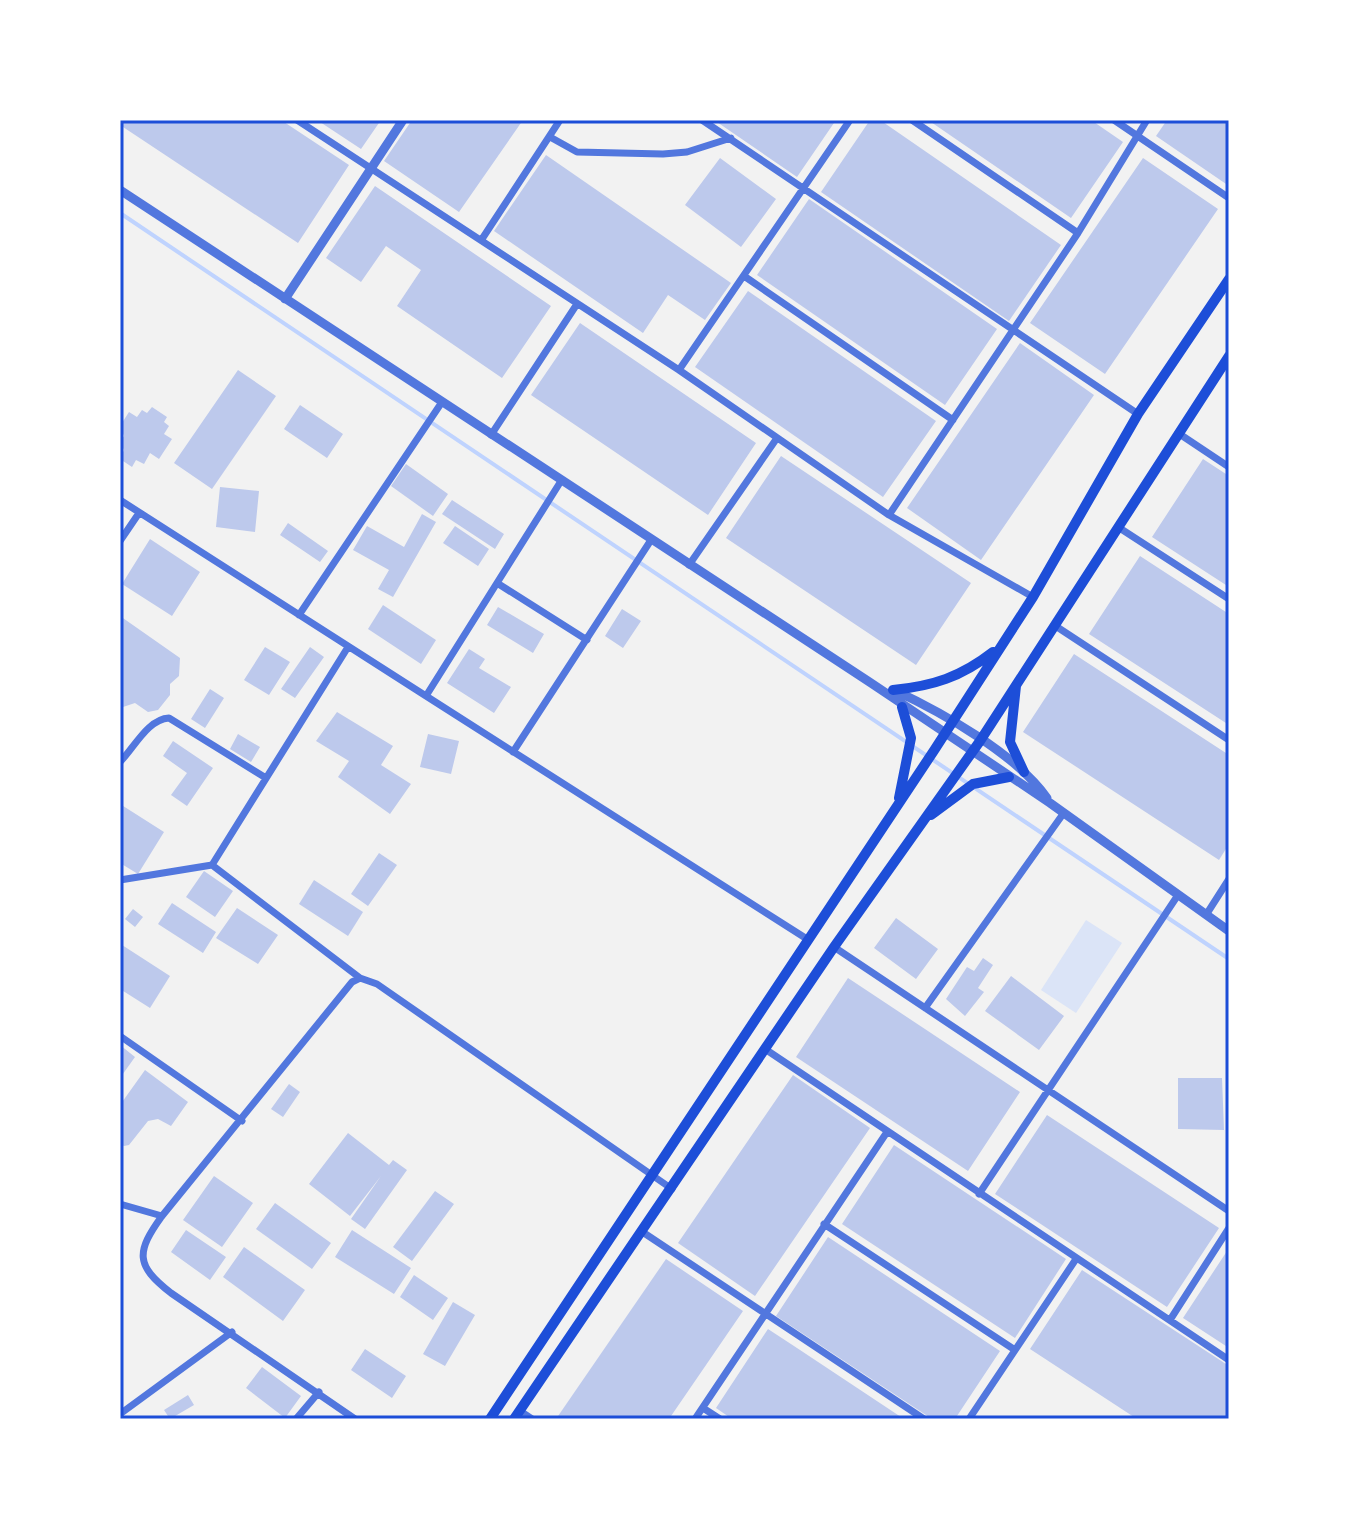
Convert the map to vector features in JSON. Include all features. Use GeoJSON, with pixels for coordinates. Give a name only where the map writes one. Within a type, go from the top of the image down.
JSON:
{"type":"FeatureCollection","features":[{"type":"Feature","properties":{"kind":"main road"},"geometry":{"type":"LineString","coordinates":[[490,1419],[944,735],[1033,597],[1138,414],[1229,279]]}},
{"type":"Feature","properties":{"kind":"main road"},"geometry":{"type":"LineString","coordinates":[[517,1415],[644,1233],[834,947],[980,741],[1229,356]]}},
{"type":"Feature","properties":{"kind":"main road"},"geometry":{"type":"LineString","coordinates":[[893,690],[938,684],[972,668],[1001,646]]}},
{"type":"Feature","properties":{"kind":"main road"},"geometry":{"type":"LineString","coordinates":[[1017,681],[1010,742],[1024,772]]}},
{"type":"Feature","properties":{"kind":"main road"},"geometry":{"type":"LineString","coordinates":[[897,807],[911,747],[910,728],[902,707]]}},
{"type":"Feature","properties":{"kind":"main road"},"geometry":{"type":"LineString","coordinates":[[921,825],[961,790],[1009,777]]}},
{"type":"Feature","properties":{"kind":"street"},"geometry":{"type":"LineString","coordinates":[[297,120],[679,370],[889,515],[1033,597]]}},
{"type":"Feature","properties":{"kind":"street"},"geometry":{"type":"LineString","coordinates":[[285,299],[403,120]]}},
{"type":"Feature","properties":{"kind":"street"},"geometry":{"type":"LineString","coordinates":[[482,239],[560,120]]}},
{"type":"Feature","properties":{"kind":"street"},"geometry":{"type":"LineString","coordinates":[[702,120],[1138,414]]}},
{"type":"Feature","properties":{"kind":"street"},"geometry":{"type":"LineString","coordinates":[[679,370],[850,120]]}},
{"type":"Feature","properties":{"kind":"street"},"geometry":{"type":"LineString","coordinates":[[912,120],[1078,233]]}},
{"type":"Feature","properties":{"kind":"street"},"geometry":{"type":"LineString","coordinates":[[1114,120],[1229,198]]}},
{"type":"Feature","properties":{"kind":"street"},"geometry":{"type":"LineString","coordinates":[[889,515],[1078,233],[1147,120]]}},
{"type":"Feature","properties":{"kind":"street"},"geometry":{"type":"LineString","coordinates":[[550,137],[577,152],[663,154],[687,152],[731,138]]}},
{"type":"Feature","properties":{"kind":"street"},"geometry":{"type":"LineString","coordinates":[[120,190],[871,683],[902,707],[1050,803],[1229,931]]}},
{"type":"Feature","properties":{"kind":"street"},"geometry":{"type":"LineString","coordinates":[[744,276],[953,420]]}},
{"type":"Feature","properties":{"kind":"street"},"geometry":{"type":"LineString","coordinates":[[491,435],[577,304]]}},
{"type":"Feature","properties":{"kind":"street"},"geometry":{"type":"LineString","coordinates":[[299,615],[442,402]]}},
{"type":"Feature","properties":{"kind":"street"},"geometry":{"type":"LineString","coordinates":[[1178,433],[1229,467]]}},
{"type":"Feature","properties":{"kind":"street"},"geometry":{"type":"LineString","coordinates":[[689,565],[777,438]]}},
{"type":"Feature","properties":{"kind":"street"},"geometry":{"type":"LineString","coordinates":[[426,696],[561,481]]}},
{"type":"Feature","properties":{"kind":"street"},"geometry":{"type":"LineString","coordinates":[[120,500],[807,939]]}},
{"type":"Feature","properties":{"kind":"street"},"geometry":{"type":"LineString","coordinates":[[120,541],[139,513]]}},
{"type":"Feature","properties":{"kind":"street"},"geometry":{"type":"LineString","coordinates":[[1118,527],[1229,599]]}},
{"type":"Feature","properties":{"kind":"street"},"geometry":{"type":"LineString","coordinates":[[513,752],[651,540]]}},
{"type":"Feature","properties":{"kind":"street"},"geometry":{"type":"LineString","coordinates":[[497,583],[587,640]]}},
{"type":"Feature","properties":{"kind":"street"},"geometry":{"type":"LineString","coordinates":[[1054,625],[1229,740]]}},
{"type":"Feature","properties":{"kind":"street"},"geometry":{"type":"LineString","coordinates":[[212,865],[348,647]]}},
{"type":"Feature","properties":{"kind":"street"},"geometry":{"type":"LineString","coordinates":[[871,683],[893,690],[980,741],[1024,772],[1050,803]]}},
{"type":"Feature","properties":{"kind":"street"},"geometry":{"type":"LineString","coordinates":[[120,762],[152,726],[160,719],[169,718],[266,778]]}},
{"type":"Feature","properties":{"kind":"street"},"geometry":{"type":"LineString","coordinates":[[925,1008],[1063,814]]}},
{"type":"Feature","properties":{"kind":"street"},"geometry":{"type":"LineString","coordinates":[[120,880],[212,865],[360,978],[377,984],[673,1190]]}},
{"type":"Feature","properties":{"kind":"street"},"geometry":{"type":"LineString","coordinates":[[1206,915],[1229,879]]}},
{"type":"Feature","properties":{"kind":"street"},"geometry":{"type":"LineString","coordinates":[[979,1194],[1178,895]]}},
{"type":"Feature","properties":{"kind":"street"},"geometry":{"type":"LineString","coordinates":[[834,947],[1229,1211]]}},
{"type":"Feature","properties":{"kind":"street"},"geometry":{"type":"LineString","coordinates":[[355,1419],[150,1277],[142,1262],[142,1250],[146,1238],[162,1216],[242,1121],[345,988],[360,978]]}},
{"type":"Feature","properties":{"kind":"street"},"geometry":{"type":"LineString","coordinates":[[120,1036],[242,1121]]}},
{"type":"Feature","properties":{"kind":"street"},"geometry":{"type":"LineString","coordinates":[[765,1049],[1229,1360]]}},
{"type":"Feature","properties":{"kind":"street"},"geometry":{"type":"LineString","coordinates":[[695,1419],[887,1132]]}},
{"type":"Feature","properties":{"kind":"street"},"geometry":{"type":"LineString","coordinates":[[120,1204],[162,1216]]}},
{"type":"Feature","properties":{"kind":"street"},"geometry":{"type":"LineString","coordinates":[[824,1224],[1015,1350]]}},
{"type":"Feature","properties":{"kind":"street"},"geometry":{"type":"LineString","coordinates":[[1170,1320],[1229,1228]]}},
{"type":"Feature","properties":{"kind":"street"},"geometry":{"type":"LineString","coordinates":[[644,1233],[763,1315],[924,1419]]}},
{"type":"Feature","properties":{"kind":"street"},"geometry":{"type":"LineString","coordinates":[[969,1419],[1076,1259]]}},
{"type":"Feature","properties":{"kind":"street"},"geometry":{"type":"LineString","coordinates":[[120,1414],[232,1332]]}},
{"type":"Feature","properties":{"kind":"street"},"geometry":{"type":"LineString","coordinates":[[296,1419],[319,1392]]}},
{"type":"Feature","properties":{"kind":"street"},"geometry":{"type":"LineString","coordinates":[[703,1408],[720,1419]]}},
{"type":"Feature","properties":{"kind":"street"},"geometry":{"type":"LineString","coordinates":[[517,1415],[532,1419]]}},
{"type":"Feature","properties":{"kind":"shaded area"},"geometry":{"type":"Polygon","coordinates":[[[1086,920],[1122,943],[1076,1013],[1041,990],[1086,920]]]}},
{"type":"Feature","properties":{"kind":"building"},"geometry":{"type":"Polygon","coordinates":[[[120,120],[281,120],[349,165],[298,243],[120,125],[120,120]]]}},
{"type":"Feature","properties":{"kind":"building"},"geometry":{"type":"Polygon","coordinates":[[[317,120],[381,120],[361,149],[317,120]]]}},
{"type":"Feature","properties":{"kind":"building"},"geometry":{"type":"Polygon","coordinates":[[[412,120],[523,120],[459,212],[384,161],[412,120]]]}},
{"type":"Feature","properties":{"kind":"building"},"geometry":{"type":"Polygon","coordinates":[[[714,120],[836,120],[797,177],[714,120]]]}},
{"type":"Feature","properties":{"kind":"building"},"geometry":{"type":"Polygon","coordinates":[[[870,120],[880,120],[1061,245],[1009,321],[821,192],[870,120]]]}},
{"type":"Feature","properties":{"kind":"building"},"geometry":{"type":"Polygon","coordinates":[[[928,120],[1091,120],[1123,142],[1071,218],[928,120]]]}},
{"type":"Feature","properties":{"kind":"building"},"geometry":{"type":"Polygon","coordinates":[[[1167,120],[1229,120],[1229,186],[1156,136],[1167,120]]]}},
{"type":"Feature","properties":{"kind":"building"},"geometry":{"type":"Polygon","coordinates":[[[546,155],[731,283],[705,320],[668,295],[643,333],[494,231],[546,155]]]}},
{"type":"Feature","properties":{"kind":"building"},"geometry":{"type":"Polygon","coordinates":[[[720,158],[776,199],[741,247],[685,205],[720,158]]]}},
{"type":"Feature","properties":{"kind":"building"},"geometry":{"type":"Polygon","coordinates":[[[1143,158],[1218,209],[1105,374],[1030,323],[1143,158]]]}},
{"type":"Feature","properties":{"kind":"building"},"geometry":{"type":"Polygon","coordinates":[[[375,186],[551,306],[502,378],[397,306],[421,270],[386,246],[361,282],[326,258],[375,186]]]}},
{"type":"Feature","properties":{"kind":"building"},"geometry":{"type":"Polygon","coordinates":[[[809,199],[997,329],[945,405],[757,275],[809,199]]]}},
{"type":"Feature","properties":{"kind":"building"},"geometry":{"type":"Polygon","coordinates":[[[748,291],[936,421],[883,497],[695,367],[748,291]]]}},
{"type":"Feature","properties":{"kind":"building"},"geometry":{"type":"Polygon","coordinates":[[[580,323],[756,443],[708,515],[531,395],[580,323]]]}},
{"type":"Feature","properties":{"kind":"building"},"geometry":{"type":"Polygon","coordinates":[[[1020,343],[1094,395],[981,560],[907,508],[1020,343]]]}},
{"type":"Feature","properties":{"kind":"building"},"geometry":{"type":"Polygon","coordinates":[[[238,370],[276,396],[212,489],[174,463],[238,370]]]}},
{"type":"Feature","properties":{"kind":"building"},"geometry":{"type":"Polygon","coordinates":[[[300,405],[343,434],[327,458],[284,429],[300,405]]]}},
{"type":"Feature","properties":{"kind":"building"},"geometry":{"type":"Polygon","coordinates":[[[152,407],[167,417],[164,422],[169,426],[164,434],[172,439],[159,459],[150,453],[144,464],[136,460],[132,467],[120,459],[124,450],[120,442],[124,436],[120,426],[129,412],[137,417],[142,410],[147,413],[152,407]]]}},
{"type":"Feature","properties":{"kind":"building"},"geometry":{"type":"Polygon","coordinates":[[[781,456],[971,583],[916,665],[726,538],[781,456]]]}},
{"type":"Feature","properties":{"kind":"building"},"geometry":{"type":"Polygon","coordinates":[[[1203,459],[1229,476],[1229,587],[1152,537],[1203,459]]]}},
{"type":"Feature","properties":{"kind":"building"},"geometry":{"type":"Polygon","coordinates":[[[406,464],[448,494],[433,516],[391,486],[406,464]]]}},
{"type":"Feature","properties":{"kind":"building"},"geometry":{"type":"Polygon","coordinates":[[[220,487],[259,491],[255,532],[216,527],[220,487]]]}},
{"type":"Feature","properties":{"kind":"building"},"geometry":{"type":"Polygon","coordinates":[[[452,500],[504,534],[495,549],[442,514],[452,500]]]}},
{"type":"Feature","properties":{"kind":"building"},"geometry":{"type":"Polygon","coordinates":[[[422,514],[436,522],[393,597],[378,589],[389,570],[353,550],[367,526],[404,547],[422,514]]]}},
{"type":"Feature","properties":{"kind":"building"},"geometry":{"type":"Polygon","coordinates":[[[288,523],[328,551],[320,562],[280,535],[288,523]]]}},
{"type":"Feature","properties":{"kind":"building"},"geometry":{"type":"Polygon","coordinates":[[[455,526],[489,549],[478,566],[443,543],[455,526]]]}},
{"type":"Feature","properties":{"kind":"building"},"geometry":{"type":"Polygon","coordinates":[[[150,539],[200,572],[172,616],[122,584],[150,539]]]}},
{"type":"Feature","properties":{"kind":"building"},"geometry":{"type":"Polygon","coordinates":[[[1140,556],[1229,614],[1229,725],[1089,634],[1140,556]]]}},
{"type":"Feature","properties":{"kind":"building"},"geometry":{"type":"Polygon","coordinates":[[[383,605],[436,640],[421,664],[368,629],[383,605]]]}},
{"type":"Feature","properties":{"kind":"building"},"geometry":{"type":"Polygon","coordinates":[[[498,607],[544,634],[533,653],[487,625],[498,607]]]}},
{"type":"Feature","properties":{"kind":"building"},"geometry":{"type":"Polygon","coordinates":[[[622,609],[641,621],[623,648],[605,636],[622,609]]]}},
{"type":"Feature","properties":{"kind":"building"},"geometry":{"type":"Polygon","coordinates":[[[120,616],[180,658],[179,676],[170,684],[170,695],[158,710],[148,712],[135,703],[120,708],[120,616]]]}},
{"type":"Feature","properties":{"kind":"building"},"geometry":{"type":"Polygon","coordinates":[[[265,647],[290,662],[269,695],[244,680],[265,647]]]}},
{"type":"Feature","properties":{"kind":"building"},"geometry":{"type":"Polygon","coordinates":[[[310,647],[324,657],[295,698],[281,689],[310,647]]]}},
{"type":"Feature","properties":{"kind":"building"},"geometry":{"type":"Polygon","coordinates":[[[469,649],[485,659],[479,668],[511,687],[494,713],[447,683],[469,649]]]}},
{"type":"Feature","properties":{"kind":"building"},"geometry":{"type":"Polygon","coordinates":[[[1074,654],[1229,755],[1229,844],[1219,860],[1023,732],[1074,654]]]}},
{"type":"Feature","properties":{"kind":"building"},"geometry":{"type":"Polygon","coordinates":[[[210,689],[224,698],[205,728],[191,719],[210,689]]]}},
{"type":"Feature","properties":{"kind":"building"},"geometry":{"type":"Polygon","coordinates":[[[337,712],[393,746],[381,765],[411,784],[390,814],[338,777],[349,761],[316,741],[337,712]]]}},
{"type":"Feature","properties":{"kind":"building"},"geometry":{"type":"Polygon","coordinates":[[[238,734],[260,747],[251,762],[230,749],[238,734]]]}},
{"type":"Feature","properties":{"kind":"building"},"geometry":{"type":"Polygon","coordinates":[[[428,734],[459,741],[451,774],[420,767],[428,734]]]}},
{"type":"Feature","properties":{"kind":"building"},"geometry":{"type":"Polygon","coordinates":[[[173,741],[213,768],[187,806],[171,795],[187,773],[163,756],[173,741]]]}},
{"type":"Feature","properties":{"kind":"building"},"geometry":{"type":"Polygon","coordinates":[[[120,804],[164,832],[138,874],[120,863],[120,804]]]}},
{"type":"Feature","properties":{"kind":"building"},"geometry":{"type":"Polygon","coordinates":[[[379,853],[397,865],[368,906],[351,894],[379,853]]]}},
{"type":"Feature","properties":{"kind":"building"},"geometry":{"type":"Polygon","coordinates":[[[204,871],[233,891],[215,917],[186,897],[204,871]]]}},
{"type":"Feature","properties":{"kind":"building"},"geometry":{"type":"Polygon","coordinates":[[[314,880],[363,912],[348,936],[299,904],[314,880]]]}},
{"type":"Feature","properties":{"kind":"building"},"geometry":{"type":"Polygon","coordinates":[[[172,903],[216,932],[203,953],[158,924],[172,903]]]}},
{"type":"Feature","properties":{"kind":"building"},"geometry":{"type":"Polygon","coordinates":[[[237,908],[278,935],[258,964],[216,938],[237,908]]]}},
{"type":"Feature","properties":{"kind":"building"},"geometry":{"type":"Polygon","coordinates":[[[133,909],[143,917],[135,927],[125,919],[133,909]]]}},
{"type":"Feature","properties":{"kind":"building"},"geometry":{"type":"Polygon","coordinates":[[[896,918],[938,949],[916,979],[874,948],[896,918]]]}},
{"type":"Feature","properties":{"kind":"building"},"geometry":{"type":"Polygon","coordinates":[[[122,945],[170,976],[150,1008],[120,989],[122,945]]]}},
{"type":"Feature","properties":{"kind":"building"},"geometry":{"type":"Polygon","coordinates":[[[983,958],[993,965],[978,988],[984,992],[965,1016],[946,999],[967,967],[974,971],[983,958]]]}},
{"type":"Feature","properties":{"kind":"building"},"geometry":{"type":"Polygon","coordinates":[[[1011,976],[1064,1016],[1039,1050],[985,1011],[1011,976]]]}},
{"type":"Feature","properties":{"kind":"building"},"geometry":{"type":"Polygon","coordinates":[[[848,978],[1020,1092],[968,1171],[796,1057],[848,978]]]}},
{"type":"Feature","properties":{"kind":"building"},"geometry":{"type":"Polygon","coordinates":[[[120,1045],[135,1057],[120,1078],[120,1045]]]}},
{"type":"Feature","properties":{"kind":"building"},"geometry":{"type":"Polygon","coordinates":[[[145,1070],[188,1102],[171,1126],[158,1119],[148,1121],[129,1145],[124,1146],[120,1144],[120,1105],[145,1070]]]}},
{"type":"Feature","properties":{"kind":"building"},"geometry":{"type":"Polygon","coordinates":[[[793,1075],[870,1128],[755,1296],[678,1243],[793,1075]]]}},
{"type":"Feature","properties":{"kind":"building"},"geometry":{"type":"Polygon","coordinates":[[[1178,1078],[1222,1078],[1224,1130],[1178,1129],[1178,1078]]]}},
{"type":"Feature","properties":{"kind":"building"},"geometry":{"type":"Polygon","coordinates":[[[289,1084],[300,1092],[283,1117],[271,1109],[289,1084]]]}},
{"type":"Feature","properties":{"kind":"building"},"geometry":{"type":"Polygon","coordinates":[[[1047,1115],[1219,1228],[1167,1307],[995,1194],[1047,1115]]]}},
{"type":"Feature","properties":{"kind":"building"},"geometry":{"type":"Polygon","coordinates":[[[348,1133],[389,1165],[393,1160],[407,1170],[365,1229],[351,1219],[381,1176],[350,1216],[309,1184],[348,1133]]]}},
{"type":"Feature","properties":{"kind":"building"},"geometry":{"type":"Polygon","coordinates":[[[894,1145],[1066,1259],[1015,1338],[842,1224],[894,1145]]]}},
{"type":"Feature","properties":{"kind":"building"},"geometry":{"type":"Polygon","coordinates":[[[214,1176],[253,1203],[222,1247],[183,1220],[214,1176]]]}},
{"type":"Feature","properties":{"kind":"building"},"geometry":{"type":"Polygon","coordinates":[[[435,1191],[454,1204],[412,1261],[393,1247],[435,1191]]]}},
{"type":"Feature","properties":{"kind":"building"},"geometry":{"type":"Polygon","coordinates":[[[275,1203],[331,1243],[312,1269],[256,1229],[275,1203]]]}},
{"type":"Feature","properties":{"kind":"building"},"geometry":{"type":"Polygon","coordinates":[[[186,1230],[226,1257],[210,1280],[171,1252],[186,1230]]]}},
{"type":"Feature","properties":{"kind":"building"},"geometry":{"type":"Polygon","coordinates":[[[352,1230],[411,1268],[394,1294],[335,1257],[352,1230]]]}},
{"type":"Feature","properties":{"kind":"building"},"geometry":{"type":"Polygon","coordinates":[[[828,1237],[1000,1351],[955,1419],[932,1419],[776,1316],[828,1237]]]}},
{"type":"Feature","properties":{"kind":"building"},"geometry":{"type":"Polygon","coordinates":[[[244,1247],[305,1290],[283,1321],[223,1277],[244,1247]]]}},
{"type":"Feature","properties":{"kind":"building"},"geometry":{"type":"Polygon","coordinates":[[[1229,1248],[1229,1348],[1183,1318],[1229,1248]]]}},
{"type":"Feature","properties":{"kind":"building"},"geometry":{"type":"Polygon","coordinates":[[[666,1259],[743,1311],[669,1419],[556,1419],[666,1259]]]}},
{"type":"Feature","properties":{"kind":"building"},"geometry":{"type":"Polygon","coordinates":[[[1082,1270],[1229,1366],[1229,1419],[1137,1419],[1030,1349],[1082,1270]]]}},
{"type":"Feature","properties":{"kind":"building"},"geometry":{"type":"Polygon","coordinates":[[[414,1275],[448,1298],[433,1320],[400,1297],[414,1275]]]}},
{"type":"Feature","properties":{"kind":"building"},"geometry":{"type":"Polygon","coordinates":[[[453,1302],[475,1315],[445,1366],[423,1354],[453,1302]]]}},
{"type":"Feature","properties":{"kind":"building"},"geometry":{"type":"Polygon","coordinates":[[[768,1329],[904,1419],[732,1419],[716,1408],[768,1329]]]}},
{"type":"Feature","properties":{"kind":"building"},"geometry":{"type":"Polygon","coordinates":[[[365,1349],[406,1376],[392,1398],[351,1370],[365,1349]]]}},
{"type":"Feature","properties":{"kind":"building"},"geometry":{"type":"Polygon","coordinates":[[[262,1367],[301,1396],[285,1418],[246,1388],[262,1367]]]}},
{"type":"Feature","properties":{"kind":"building"},"geometry":{"type":"Polygon","coordinates":[[[188,1395],[194,1405],[170,1419],[164,1410],[188,1395]]]}},
{"type":"Feature","properties":{"kind":"waterway"},"geometry":{"type":"LineString","coordinates":[[120,213],[1229,959]]}}]}
